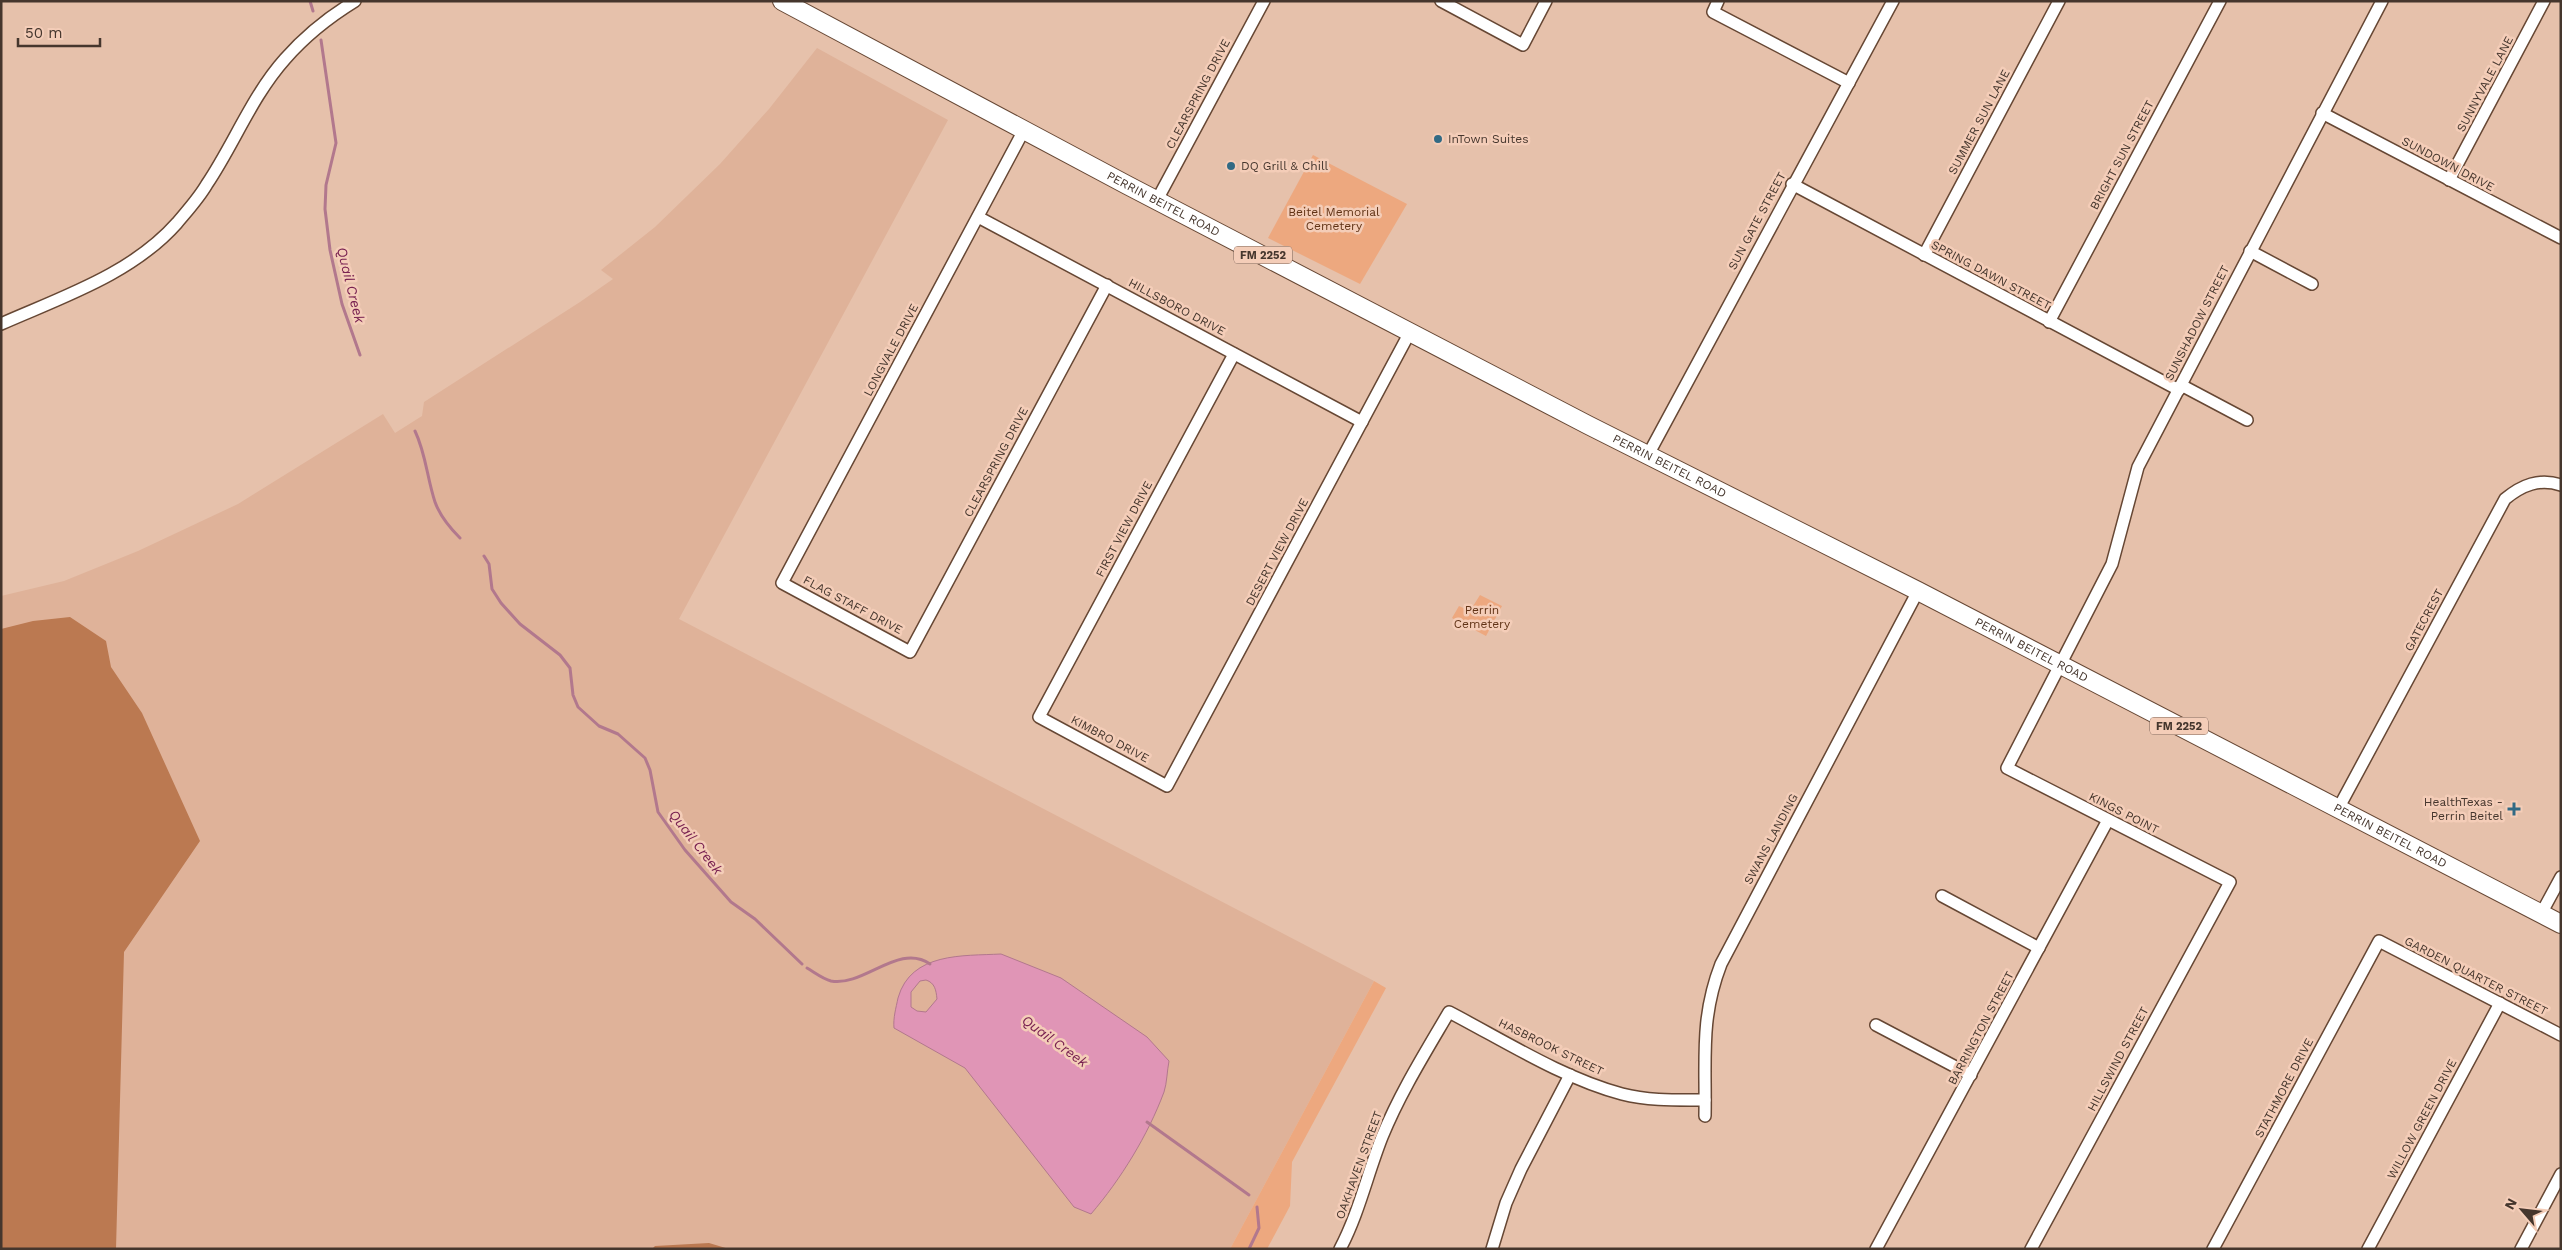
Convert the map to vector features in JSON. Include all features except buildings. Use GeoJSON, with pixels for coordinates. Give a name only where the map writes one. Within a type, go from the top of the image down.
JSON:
{"type":"FeatureCollection","features":[{"type":"Feature","properties":{"kind":"main road","name":"PERRIN BEITEL ROAD"},"geometry":{"type":"LineString","coordinates":[[782,1],[1410,332],[1918,591],[2561,924]]}},
{"type":"Feature","properties":{"kind":"street"},"geometry":{"type":"LineString","coordinates":[[1,324],[117,270],[136,259],[156,243],[176,224],[207,185],[247,114],[284,60],[329,17],[355,1]]}},
{"type":"Feature","properties":{"kind":"street","name":"CLEARSPRING DRIVE"},"geometry":{"type":"LineString","coordinates":[[1157,200],[1264,1]]}},
{"type":"Feature","properties":{"kind":"street"},"geometry":{"type":"LineString","coordinates":[[1442,1],[1523,45],[1546,1]]}},
{"type":"Feature","properties":{"kind":"street","name":"SUN GATE STREET"},"geometry":{"type":"LineString","coordinates":[[1648,455],[1892,1]]}},
{"type":"Feature","properties":{"kind":"street","name":"SUMMER SUN LANE"},"geometry":{"type":"LineString","coordinates":[[1924,255],[2059,1]]}},
{"type":"Feature","properties":{"kind":"street","name":"BRIGHT SUN STREET"},"geometry":{"type":"LineString","coordinates":[[2049,322],[2220,1]]}},
{"type":"Feature","properties":{"kind":"street","name":"SUNSHADOW STREET"},"geometry":{"type":"LineString","coordinates":[[2007,768],[2112,564],[2138,467],[2382,1]]}},
{"type":"Feature","properties":{"kind":"street","name":"SUNNYVALE LANE"},"geometry":{"type":"LineString","coordinates":[[2449,180],[2544,1]]}},
{"type":"Feature","properties":{"kind":"street"},"geometry":{"type":"LineString","coordinates":[[1716,6],[1849,83]]}},
{"type":"Feature","properties":{"kind":"street","name":"SUNDOWN DRIVE"},"geometry":{"type":"LineString","coordinates":[[2322,113],[2561,238]]}},
{"type":"Feature","properties":{"kind":"street","name":"LONGVALE DRIVE"},"geometry":{"type":"LineString","coordinates":[[782,583],[1024,130]]}},
{"type":"Feature","properties":{"kind":"street","name":"SPRING DAWN STREET"},"geometry":{"type":"LineString","coordinates":[[1792,184],[2049,322],[2247,420]]}},
{"type":"Feature","properties":{"kind":"street","name":"HILLSBORO DRIVE"},"geometry":{"type":"LineString","coordinates":[[978,217],[1362,422]]}},
{"type":"Feature","properties":{"kind":"street"},"geometry":{"type":"LineString","coordinates":[[2250,251],[2312,284]]}},
{"type":"Feature","properties":{"kind":"street","name":"CLEARSPRING DRIVE"},"geometry":{"type":"LineString","coordinates":[[910,652],[1106,286]]}},
{"type":"Feature","properties":{"kind":"street","name":"DESERT VIEW DRIVE"},"geometry":{"type":"LineString","coordinates":[[1168,786],[1410,332]]}},
{"type":"Feature","properties":{"kind":"street","name":"FIRST VIEW DRIVE"},"geometry":{"type":"LineString","coordinates":[[1039,717],[1234,354]]}},
{"type":"Feature","properties":{"kind":"street","name":"GATECREST"},"geometry":{"type":"LineString","coordinates":[[2338,808],[2506,499],[2518,489],[2530,484],[2543,482],[2561,484]]}},
{"type":"Feature","properties":{"kind":"street","name":"FLAG STAFF DRIVE"},"geometry":{"type":"LineString","coordinates":[[782,583],[910,652]]}},
{"type":"Feature","properties":{"kind":"street","name":"SWANS LANDING"},"geometry":{"type":"LineString","coordinates":[[1705,1116],[1705,1027],[1714,984],[1721,964],[1918,591]]}},
{"type":"Feature","properties":{"kind":"street","name":"KIMBRO DRIVE"},"geometry":{"type":"LineString","coordinates":[[1039,717],[1168,786]]}},
{"type":"Feature","properties":{"kind":"street","name":"KINGS POINT"},"geometry":{"type":"LineString","coordinates":[[2007,768],[2230,882]]}},
{"type":"Feature","properties":{"kind":"street","name":"BARRINGTON STREET"},"geometry":{"type":"LineString","coordinates":[[1876,1249],[2108,820]]}},
{"type":"Feature","properties":{"kind":"street"},"geometry":{"type":"LineString","coordinates":[[2541,914],[2561,877]]}},
{"type":"Feature","properties":{"kind":"street","name":"HILLSWIND STREET"},"geometry":{"type":"LineString","coordinates":[[2031,1249],[2230,882]]}},
{"type":"Feature","properties":{"kind":"street"},"geometry":{"type":"LineString","coordinates":[[1942,896],[2039,948]]}},
{"type":"Feature","properties":{"kind":"street","name":"GARDEN QUARTER STREET"},"geometry":{"type":"LineString","coordinates":[[2379,941],[2561,1035]]}},
{"type":"Feature","properties":{"kind":"street","name":"STATHMORE DRIVE"},"geometry":{"type":"LineString","coordinates":[[2214,1249],[2379,941]]}},
{"type":"Feature","properties":{"kind":"street","name":"WILLOW GREEN DRIVE"},"geometry":{"type":"LineString","coordinates":[[2368,1249],[2500,1003]]}},
{"type":"Feature","properties":{"kind":"street","name":"HASBROOK STREET"},"geometry":{"type":"LineString","coordinates":[[1449,1012],[1570,1075],[1622,1094],[1669,1100],[1705,1100]]}},
{"type":"Feature","properties":{"kind":"street","name":"OAKHAVEN STREET"},"geometry":{"type":"LineString","coordinates":[[1340,1249],[1360,1206],[1390,1120],[1409,1079],[1449,1012]]}},
{"type":"Feature","properties":{"kind":"street"},"geometry":{"type":"LineString","coordinates":[[1876,1025],[1971,1075]]}},
{"type":"Feature","properties":{"kind":"street"},"geometry":{"type":"LineString","coordinates":[[1492,1249],[1506,1202],[1570,1075]]}},
{"type":"Feature","properties":{"kind":"street"},"geometry":{"type":"LineString","coordinates":[[2521,1249],[2561,1174]]}},
{"type":"Feature","properties":{"kind":"shaded area"},"geometry":{"type":"Polygon","coordinates":[[[817,48],[948,120],[679,619],[1374,981],[1230,1249],[1,1249],[1,596],[64,581],[138,551],[238,504],[383,414],[395,433],[422,416],[424,402],[613,279],[601,270],[655,227],[720,164],[769,109],[817,48]]]}},
{"type":"Feature","properties":{"kind":"shaded area"},"geometry":{"type":"Polygon","coordinates":[[[70,617],[106,641],[111,667],[142,713],[200,841],[124,952],[116,1249],[1,1249],[1,629],[33,621],[70,617]]]}},
{"type":"Feature","properties":{"kind":"shaded area"},"geometry":{"type":"Polygon","coordinates":[[[709,1243],[729,1249],[652,1249],[655,1246],[709,1243]]]}},
{"type":"Feature","properties":{"kind":"green space","name":"Beitel Memorial Cemetery"},"geometry":{"type":"Polygon","coordinates":[[[1313,155],[1407,204],[1360,284],[1268,238],[1313,155]]]}},
{"type":"Feature","properties":{"kind":"green space","name":"Perrin Cemetery"},"geometry":{"type":"Polygon","coordinates":[[[1480,595],[1502,606],[1486,636],[1452,618],[1459,606],[1470,611],[1480,595]]]}},
{"type":"Feature","properties":{"kind":"green space"},"geometry":{"type":"Polygon","coordinates":[[[1374,981],[1386,988],[1292,1162],[1290,1206],[1267,1249],[1230,1249],[1374,981]]]}},
{"type":"Feature","properties":{"kind":"water"},"geometry":{"type":"Polygon","coordinates":[[[1001,954],[1061,978],[1147,1037],[1169,1061],[1164,1092],[1142,1140],[1113,1186],[1091,1214],[1074,1207],[965,1068],[894,1028],[898,998],[905,983],[914,972],[926,964],[940,960],[955,957],[1001,954]],[[926,980],[920,981],[911,992],[911,1007],[917,1011],[926,1012],[937,999],[934,987],[926,980]]]}},
{"type":"Feature","properties":{"kind":"waterway","name":"Quail Creek"},"geometry":{"type":"LineString","coordinates":[[310,1],[313,11]]}},
{"type":"Feature","properties":{"kind":"waterway","name":"Quail Creek"},"geometry":{"type":"LineString","coordinates":[[321,40],[336,143],[326,185],[325,209],[330,250],[342,304],[360,355]]}},
{"type":"Feature","properties":{"kind":"waterway","name":"Quail Creek"},"geometry":{"type":"LineString","coordinates":[[415,431],[422,448],[437,507],[446,522],[460,538]]}},
{"type":"Feature","properties":{"kind":"waterway","name":"Quail Creek"},"geometry":{"type":"LineString","coordinates":[[484,556],[489,564],[492,589],[501,603],[520,624],[560,655],[570,668],[573,695],[578,707],[599,726],[618,734],[645,758],[650,770],[658,812],[685,850],[731,902],[755,919],[802,964]]}},
{"type":"Feature","properties":{"kind":"waterway","name":"Quail Creek"},"geometry":{"type":"LineString","coordinates":[[807,968],[828,980],[843,981],[856,978],[894,961],[906,958],[918,959],[930,964]]}},
{"type":"Feature","properties":{"kind":"waterway","name":"Quail Creek"},"geometry":{"type":"LineString","coordinates":[[1147,1122],[1249,1195]]}},
{"type":"Feature","properties":{"kind":"waterway","name":"Quail Creek"},"geometry":{"type":"LineString","coordinates":[[1249,1249],[1259,1228],[1257,1207]]}},
{"type":"Feature","properties":{"kind":"place","name":"InTown Suites"},"geometry":{"type":"Point","coordinates":[1438,139]}},
{"type":"Feature","properties":{"kind":"place","name":"DQ Grill & Chill"},"geometry":{"type":"Point","coordinates":[1231,166]}},
{"type":"Feature","properties":{"kind":"place","name":"HealthTexas - Perrin Beitel"},"geometry":{"type":"Point","coordinates":[2514,809]}}]}
